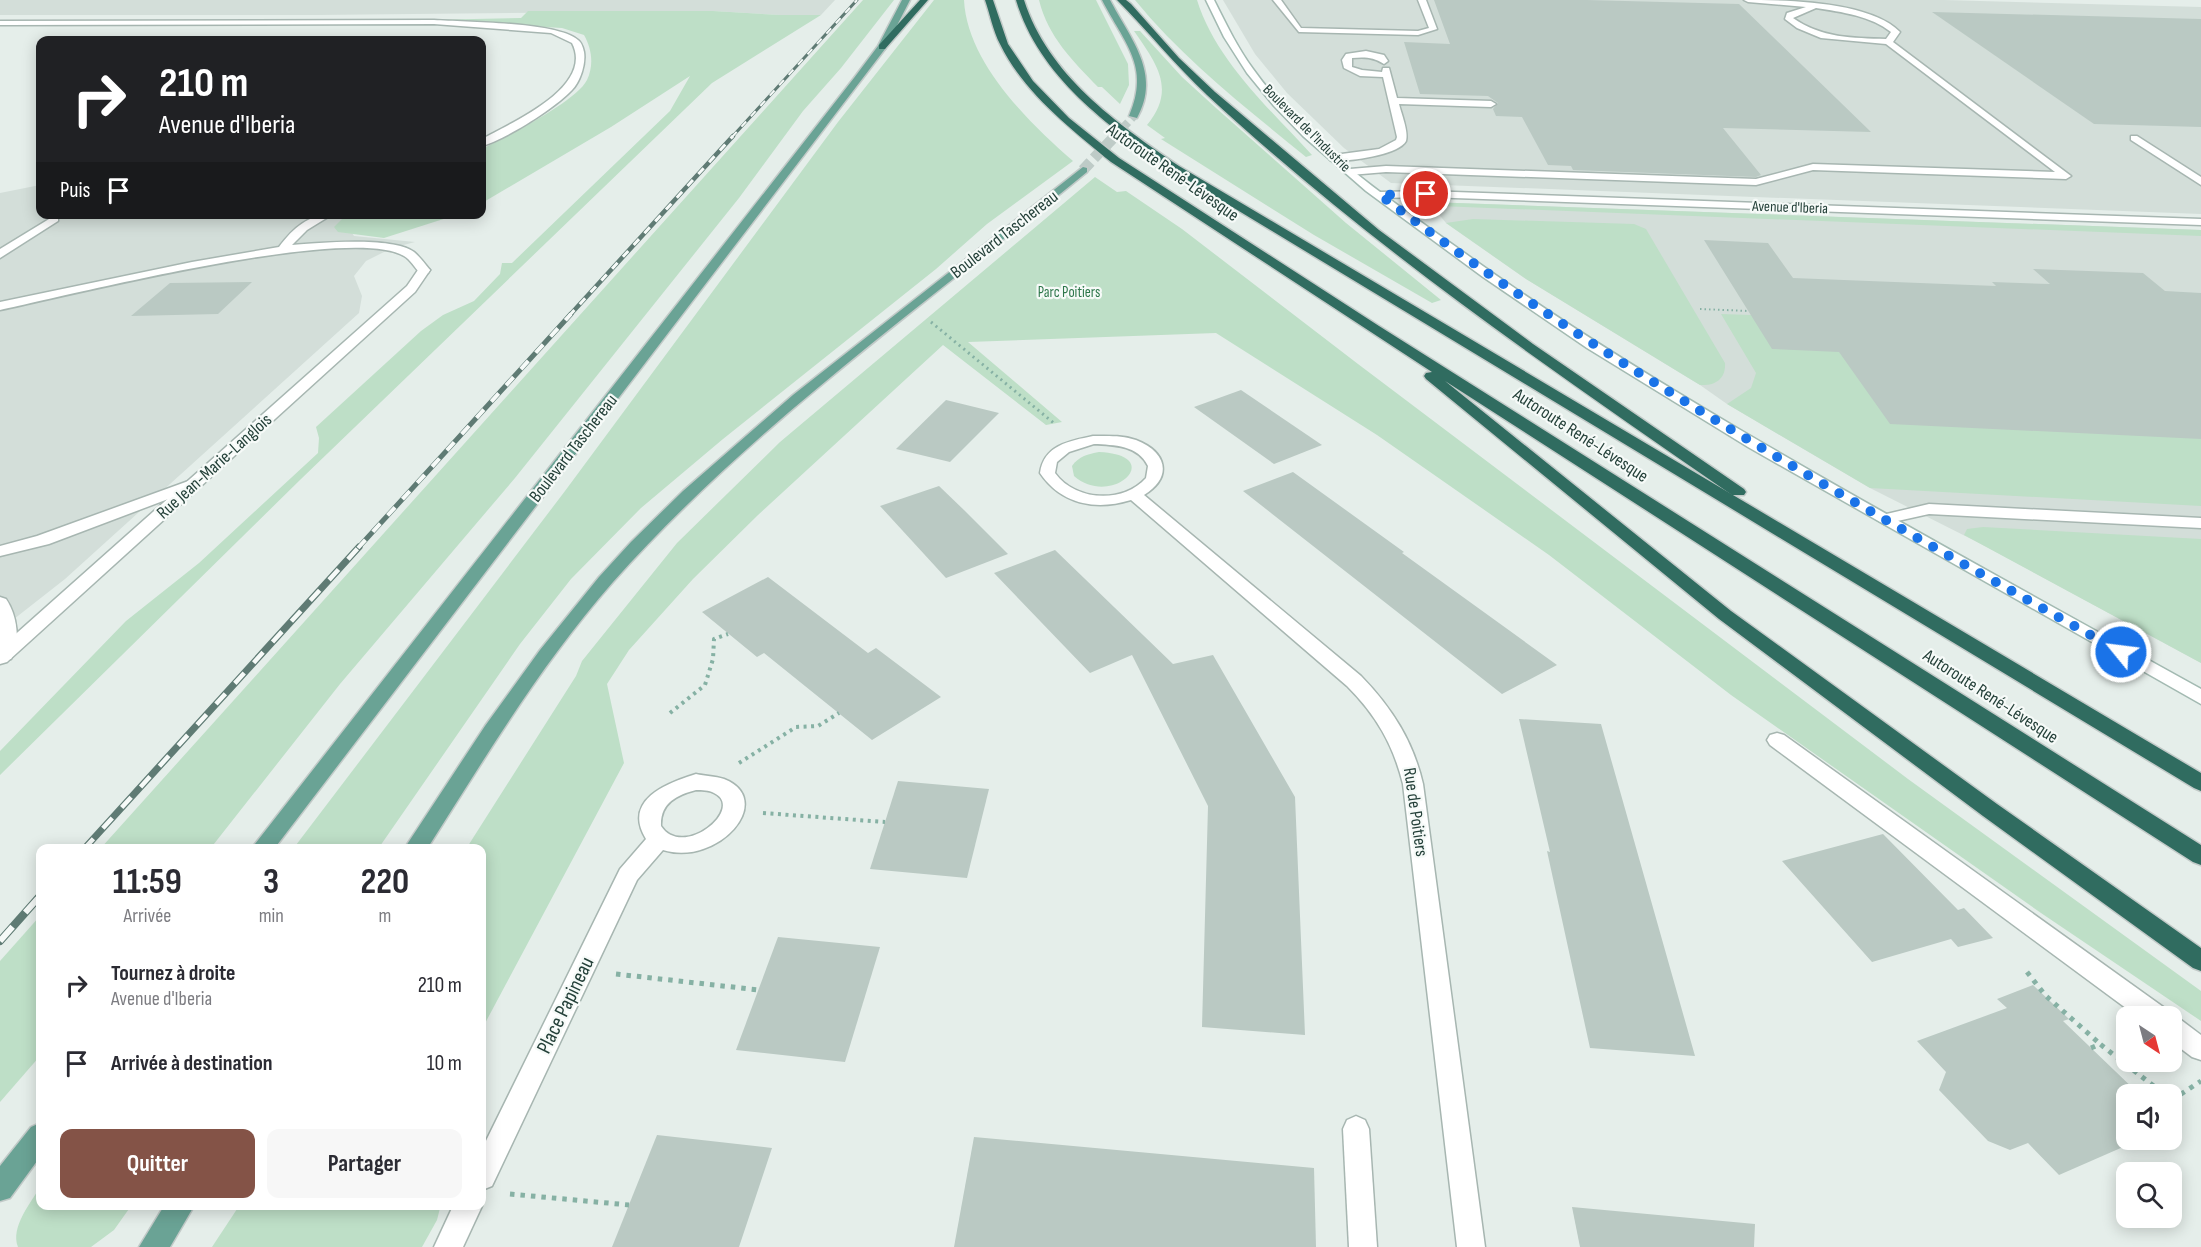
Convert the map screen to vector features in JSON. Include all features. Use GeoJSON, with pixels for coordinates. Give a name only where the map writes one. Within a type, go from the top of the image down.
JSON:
{"type":"FeatureCollection","features":[{"type":"Feature","properties":{"kind":"highway"},"geometry":{"type":"LineString","coordinates":[[882,46],[924,0]]}},
{"type":"Feature","properties":{"kind":"highway","name":"Autoroute René-Lévesque"},"geometry":{"type":"LineString","coordinates":[[989,0],[1000,36],[1016,65],[1035,89],[1066,120],[1145,181],[2201,856]]}},
{"type":"Feature","properties":{"kind":"highway","name":"Autoroute René-Lévesque"},"geometry":{"type":"LineString","coordinates":[[1020,0],[1032,33],[1056,69],[1092,105],[1157,156],[1446,332],[1870,583],[2201,783]]}},
{"type":"Feature","properties":{"kind":"highway"},"geometry":{"type":"LineString","coordinates":[[1121,0],[1128,5],[1173,58],[1204,87],[1394,248],[1489,321],[1870,583]]}},
{"type":"Feature","properties":{"kind":"highway"},"geometry":{"type":"LineString","coordinates":[[1374,329],[1725,615],[1980,803],[2201,961]]}},
{"type":"Feature","properties":{"kind":"main road","name":"Boulevard Taschereau"},"geometry":{"type":"LineString","coordinates":[[266,844],[882,46],[906,0]]}},
{"type":"Feature","properties":{"kind":"main road"},"geometry":{"type":"LineString","coordinates":[[1106,0],[1135,52],[1143,72],[1142,97],[1134,116]]}},
{"type":"Feature","properties":{"kind":"main road","name":"Boulevard Taschereau"},"geometry":{"type":"LineString","coordinates":[[418,844],[545,657],[573,620],[636,547],[734,452],[1083,170]]}},
{"type":"Feature","properties":{"kind":"main road"},"geometry":{"type":"LineString","coordinates":[[0,1188],[36,1141]]}},
{"type":"Feature","properties":{"kind":"main road"},"geometry":{"type":"LineString","coordinates":[[153,1247],[177,1210]]}},
{"type":"Feature","properties":{"kind":"street","name":"Boulevard de l'Industrie"},"geometry":{"type":"LineString","coordinates":[[1210,0],[1224,32],[1248,67],[1279,104],[1334,158],[1510,291],[1636,373],[1884,519],[2201,697]]}},
{"type":"Feature","properties":{"kind":"street"},"geometry":{"type":"LineString","coordinates":[[1277,0],[1299,30],[1418,33],[1433,29],[1422,0]]}},
{"type":"Feature","properties":{"kind":"street"},"geometry":{"type":"LineString","coordinates":[[1748,0],[1787,1],[1883,21],[1896,32],[1888,42]]}},
{"type":"Feature","properties":{"kind":"street"},"geometry":{"type":"LineString","coordinates":[[1350,172],[1386,169],[1756,182],[1813,166],[2066,176],[1888,42],[1818,35],[1803,30],[1789,19],[1790,15],[1815,6]]}},
{"type":"Feature","properties":{"kind":"street"},"geometry":{"type":"LineString","coordinates":[[0,23],[434,22],[552,30],[575,41],[581,59],[578,71],[569,88],[532,116],[486,141]]}},
{"type":"Feature","properties":{"kind":"street"},"geometry":{"type":"LineString","coordinates":[[1334,158],[1381,152],[1401,142],[1402,137],[1386,69]]}},
{"type":"Feature","properties":{"kind":"street"},"geometry":{"type":"LineString","coordinates":[[1393,101],[1491,104]]}},
{"type":"Feature","properties":{"kind":"street"},"geometry":{"type":"LineString","coordinates":[[2134,138],[2201,182]]}},
{"type":"Feature","properties":{"kind":"street","name":"Avenue d'Iberia"},"geometry":{"type":"LineString","coordinates":[[1380,195],[1417,193],[2201,222]]}},
{"type":"Feature","properties":{"kind":"street"},"geometry":{"type":"LineString","coordinates":[[0,254],[54,219]]}},
{"type":"Feature","properties":{"kind":"street"},"geometry":{"type":"LineString","coordinates":[[0,306],[284,248],[292,236],[319,219]]}},
{"type":"Feature","properties":{"kind":"street","name":"Rue Jean-Marie-Langlois"},"geometry":{"type":"LineString","coordinates":[[2,656],[411,289],[424,270],[414,257],[392,248],[345,245],[284,248]]}},
{"type":"Feature","properties":{"kind":"street"},"geometry":{"type":"LineString","coordinates":[[1093,440],[1128,443],[1143,449],[1153,458],[1157,468],[1155,478],[1147,488],[1134,495],[1108,500],[1081,498],[1065,493],[1053,485],[1047,476],[1047,466],[1052,457],[1075,443],[1093,440]]}},
{"type":"Feature","properties":{"kind":"street"},"geometry":{"type":"LineString","coordinates":[[0,551],[43,540],[194,484]]}},
{"type":"Feature","properties":{"kind":"street","name":"Rue de Poitiers"},"geometry":{"type":"LineString","coordinates":[[1134,495],[1346,673],[1372,699],[1399,737],[1408,759],[1413,784],[1471,1247]]}},
{"type":"Feature","properties":{"kind":"street"},"geometry":{"type":"LineString","coordinates":[[1884,519],[1929,509],[2201,523]]}},
{"type":"Feature","properties":{"kind":"street"},"geometry":{"type":"LineString","coordinates":[[0,603],[8,628],[2,656]]}},
{"type":"Feature","properties":{"kind":"street"},"geometry":{"type":"LineString","coordinates":[[1777,740],[2142,1006]]}},
{"type":"Feature","properties":{"kind":"street"},"geometry":{"type":"LineString","coordinates":[[709,782],[730,792],[735,801],[735,810],[731,821],[723,830],[698,843],[683,845],[658,840],[651,832],[649,822],[657,801],[668,792],[681,786],[709,782]]}},
{"type":"Feature","properties":{"kind":"street","name":"Place Papineau"},"geometry":{"type":"LineString","coordinates":[[486,1169],[628,875],[658,840]]}},
{"type":"Feature","properties":{"kind":"street"},"geometry":{"type":"LineString","coordinates":[[2182,1035],[2201,1049]]}},
{"type":"Feature","properties":{"kind":"street"},"geometry":{"type":"LineString","coordinates":[[1356,1129],[1363,1247]]}},
{"type":"Feature","properties":{"kind":"street"},"geometry":{"type":"LineString","coordinates":[[447,1247],[466,1210]]}},
{"type":"Feature","properties":{"kind":"path"},"geometry":{"type":"LineString","coordinates":[[1700,309],[1748,311]]}},
{"type":"Feature","properties":{"kind":"path"},"geometry":{"type":"LineString","coordinates":[[926,318],[1056,425]]}},
{"type":"Feature","properties":{"kind":"path"},"geometry":{"type":"LineString","coordinates":[[670,713],[705,685],[713,659],[714,639],[728,634]]}},
{"type":"Feature","properties":{"kind":"path"},"geometry":{"type":"LineString","coordinates":[[709,782],[796,727],[818,726],[839,713]]}},
{"type":"Feature","properties":{"kind":"path"},"geometry":{"type":"LineString","coordinates":[[735,810],[885,822]]}},
{"type":"Feature","properties":{"kind":"path"},"geometry":{"type":"LineString","coordinates":[[582,971],[759,990]]}},
{"type":"Feature","properties":{"kind":"path"},"geometry":{"type":"LineString","coordinates":[[2027,972],[2045,995],[2100,1044],[2151,1084]]}},
{"type":"Feature","properties":{"kind":"path"},"geometry":{"type":"LineString","coordinates":[[2091,1048],[2100,1044]]}},
{"type":"Feature","properties":{"kind":"path"},"geometry":{"type":"LineString","coordinates":[[2182,1093],[2201,1081]]}},
{"type":"Feature","properties":{"kind":"path"},"geometry":{"type":"LineString","coordinates":[[505,1193],[629,1205]]}},
{"type":"Feature","properties":{"kind":"shaded area"},"geometry":{"type":"Polygon","coordinates":[[[0,0],[835,0],[821,15],[713,11],[0,15],[0,0]]]}},
{"type":"Feature","properties":{"kind":"shaded area"},"geometry":{"type":"Polygon","coordinates":[[[1223,0],[1944,0],[2201,7],[2201,214],[1391,183],[1344,148],[1287,93],[1255,54],[1223,0]]]}},
{"type":"Feature","properties":{"kind":"shaded area"},"geometry":{"type":"Polygon","coordinates":[[[36,186],[36,219],[344,219],[354,236],[415,242],[392,248],[366,261],[354,276],[362,296],[359,313],[65,579],[0,630],[0,193],[36,186]]]}},
{"type":"Feature","properties":{"kind":"shaded area"},"geometry":{"type":"Polygon","coordinates":[[[1429,202],[2201,230],[2201,663],[1985,546],[1870,488],[1727,404],[1700,385],[1526,279],[1446,223],[1429,202]]]}},
{"type":"Feature","properties":{"kind":"green space"},"geometry":{"type":"Polygon","coordinates":[[[863,0],[894,0],[841,68],[803,111],[739,198],[515,478],[340,684],[214,844],[104,844],[863,0]]]}},
{"type":"Feature","properties":{"kind":"green space"},"geometry":{"type":"Polygon","coordinates":[[[934,0],[964,0],[968,23],[976,46],[988,68],[1037,128],[1073,161],[987,224],[936,269],[723,439],[641,508],[571,579],[520,644],[381,844],[297,844],[565,491],[838,122],[934,0]]]}},
{"type":"Feature","properties":{"kind":"green space"},"geometry":{"type":"Polygon","coordinates":[[[1039,0],[1096,0],[1128,64],[1129,85],[1120,104],[1102,87],[1098,87],[1062,48],[1048,26],[1039,0]]]}},
{"type":"Feature","properties":{"kind":"green space"},"geometry":{"type":"Polygon","coordinates":[[[1135,0],[1197,0],[1217,43],[1231,64],[1262,102],[1312,155],[1306,157],[1216,83],[1174,43],[1135,0]]]}},
{"type":"Feature","properties":{"kind":"green space"},"geometry":{"type":"Polygon","coordinates":[[[528,11],[713,11],[821,15],[712,83],[301,479],[0,775],[0,751],[126,621],[199,563],[318,453],[319,438],[316,427],[421,331],[443,315],[474,301],[500,274],[502,263],[512,263],[670,111],[690,76],[611,127],[486,201],[486,147],[539,118],[580,89],[591,69],[589,46],[584,35],[562,28],[425,20],[521,18],[528,11]]]}},
{"type":"Feature","properties":{"kind":"green space"},"geometry":{"type":"Polygon","coordinates":[[[1134,31],[1140,31],[1182,77],[1346,223],[1441,300],[1432,303],[1314,235],[1161,139],[1165,138],[1147,125],[1161,100],[1160,76],[1150,54],[1134,31]]]}},
{"type":"Feature","properties":{"kind":"green space","name":"Parc Poitiers"},"geometry":{"type":"Polygon","coordinates":[[[1095,177],[1117,192],[1126,191],[1182,229],[1908,779],[2201,991],[2201,1021],[2182,1006],[2041,913],[1731,695],[1549,555],[1377,435],[1216,333],[968,342],[1062,422],[1046,425],[943,345],[758,515],[693,579],[629,650],[607,684],[624,763],[486,1022],[486,844],[469,844],[576,676],[582,661],[677,543],[780,442],[1095,177]]]}},
{"type":"Feature","properties":{"kind":"green space"},"geometry":{"type":"Polygon","coordinates":[[[1429,202],[2201,230],[2201,236],[1433,206],[1429,202]]]}},
{"type":"Feature","properties":{"kind":"green space"},"geometry":{"type":"Polygon","coordinates":[[[342,219],[443,219],[384,238],[338,232],[334,227],[342,219]]]}},
{"type":"Feature","properties":{"kind":"green space"},"geometry":{"type":"Polygon","coordinates":[[[1473,219],[1634,224],[1646,229],[1725,363],[1724,373],[1715,383],[1700,385],[1526,279],[1446,223],[1473,219]]]}},
{"type":"Feature","properties":{"kind":"green space"},"geometry":{"type":"Polygon","coordinates":[[[1721,314],[1751,315],[1839,352],[2201,439],[2201,506],[1870,488],[1727,404],[1751,388],[1756,373],[1721,314]]]}},
{"type":"Feature","properties":{"kind":"green space"},"geometry":{"type":"Polygon","coordinates":[[[1099,452],[1119,455],[1130,462],[1131,470],[1127,478],[1117,484],[1104,487],[1089,485],[1074,476],[1072,466],[1078,460],[1099,452]]]}},
{"type":"Feature","properties":{"kind":"green space"},"geometry":{"type":"Polygon","coordinates":[[[1983,527],[2201,539],[2201,663],[1964,535],[1967,529],[1983,527]]]}},
{"type":"Feature","properties":{"kind":"green space"},"geometry":{"type":"Polygon","coordinates":[[[36,920],[36,1061],[0,1102],[0,961],[36,920]]]}},
{"type":"Feature","properties":{"kind":"green space"},"geometry":{"type":"Polygon","coordinates":[[[36,1193],[36,1210],[128,1210],[114,1230],[91,1247],[18,1247],[17,1231],[36,1193]]]}},
{"type":"Feature","properties":{"kind":"green space"},"geometry":{"type":"Polygon","coordinates":[[[236,1210],[440,1210],[437,1220],[422,1247],[212,1247],[236,1210]]]}},
{"type":"Feature","properties":{"kind":"building"},"geometry":{"type":"Polygon","coordinates":[[[1434,0],[1587,0],[1739,4],[1871,132],[1723,128],[1761,175],[1756,177],[1573,170],[1571,166],[1548,165],[1522,117],[1496,116],[1493,109],[1498,103],[1488,96],[1420,94],[1404,42],[1450,44],[1434,0]]]}},
{"type":"Feature","properties":{"kind":"building"},"geometry":{"type":"Polygon","coordinates":[[[1932,12],[2201,19],[2201,127],[2094,124],[1932,12]]]}},
{"type":"Feature","properties":{"kind":"building"},"geometry":{"type":"Polygon","coordinates":[[[1704,240],[1768,243],[1793,278],[1996,286],[1992,282],[2050,284],[2033,269],[2143,273],[2165,291],[2201,293],[2201,439],[1890,424],[1839,352],[1772,349],[1704,240]]]}},
{"type":"Feature","properties":{"kind":"building"},"geometry":{"type":"Polygon","coordinates":[[[252,282],[218,314],[131,316],[170,283],[252,282]]]}},
{"type":"Feature","properties":{"kind":"building"},"geometry":{"type":"Polygon","coordinates":[[[1241,390],[1322,445],[1274,464],[1194,407],[1241,390]]]}},
{"type":"Feature","properties":{"kind":"building"},"geometry":{"type":"Polygon","coordinates":[[[946,400],[999,413],[950,462],[896,449],[946,400]]]}},
{"type":"Feature","properties":{"kind":"building"},"geometry":{"type":"Polygon","coordinates":[[[1293,472],[1557,665],[1502,694],[1243,491],[1293,472]]]}},
{"type":"Feature","properties":{"kind":"building"},"geometry":{"type":"Polygon","coordinates":[[[939,486],[1008,554],[946,578],[880,506],[939,486]]]}},
{"type":"Feature","properties":{"kind":"building"},"geometry":{"type":"Polygon","coordinates":[[[1055,550],[1173,664],[1213,655],[1295,797],[1305,1035],[1202,1027],[1208,806],[1132,655],[1090,673],[994,573],[1055,550]]]}},
{"type":"Feature","properties":{"kind":"building"},"geometry":{"type":"Polygon","coordinates":[[[768,577],[868,653],[876,648],[941,697],[872,740],[764,653],[757,657],[702,612],[768,577]]]}},
{"type":"Feature","properties":{"kind":"building"},"geometry":{"type":"Polygon","coordinates":[[[1519,719],[1601,724],[1695,1056],[1590,1048],[1547,851],[1550,852],[1519,719]]]}},
{"type":"Feature","properties":{"kind":"building"},"geometry":{"type":"Polygon","coordinates":[[[898,781],[989,789],[967,878],[870,869],[898,781]]]}},
{"type":"Feature","properties":{"kind":"building"},"geometry":{"type":"Polygon","coordinates":[[[1883,834],[1958,910],[1964,908],[1993,938],[1958,947],[1951,939],[1872,962],[1782,861],[1883,834]]]}},
{"type":"Feature","properties":{"kind":"building"},"geometry":{"type":"Polygon","coordinates":[[[778,937],[880,947],[845,1062],[736,1050],[778,937]]]}},
{"type":"Feature","properties":{"kind":"building"},"geometry":{"type":"Polygon","coordinates":[[[2033,985],[2069,1019],[2063,1021],[2129,1084],[2116,1084],[2116,1150],[2059,1175],[2028,1143],[2010,1150],[1988,1141],[1939,1090],[1946,1072],[1917,1041],[2007,1008],[1997,999],[2033,985]]]}},
{"type":"Feature","properties":{"kind":"building"},"geometry":{"type":"Polygon","coordinates":[[[657,1135],[772,1148],[739,1247],[612,1247],[657,1135]]]}},
{"type":"Feature","properties":{"kind":"building"},"geometry":{"type":"Polygon","coordinates":[[[974,1137],[1314,1168],[1316,1247],[954,1247],[974,1137]]]}},
{"type":"Feature","properties":{"kind":"building"},"geometry":{"type":"Polygon","coordinates":[[[1572,1207],[1755,1224],[1754,1247],[1580,1247],[1572,1207]]]}},
{"type":"Feature","properties":{"kind":"tunnel"},"geometry":{"type":"LineString","coordinates":[[1114,137],[1134,116]]}},
{"type":"Feature","properties":{"kind":"tunnel"},"geometry":{"type":"LineString","coordinates":[[1083,170],[1115,136]]}},
{"type":"Feature","properties":{"kind":"railway"},"geometry":{"type":"LineString","coordinates":[[732,137],[857,0]]}},
{"type":"Feature","properties":{"kind":"railway"},"geometry":{"type":"LineString","coordinates":[[569,316],[733,136]]}},
{"type":"Feature","properties":{"kind":"railway"},"geometry":{"type":"LineString","coordinates":[[358,548],[571,314]]}},
{"type":"Feature","properties":{"kind":"railway"},"geometry":{"type":"LineString","coordinates":[[89,844],[359,547]]}},
{"type":"Feature","properties":{"kind":"railway"},"geometry":{"type":"LineString","coordinates":[[0,941],[36,900]]}},
{"type":"Feature","properties":{"kind":"route"},"geometry":{"type":"LineString","coordinates":[[1426,194],[1380,195],[1518,297],[1657,386],[1802,472],[2121,652]]}}]}
